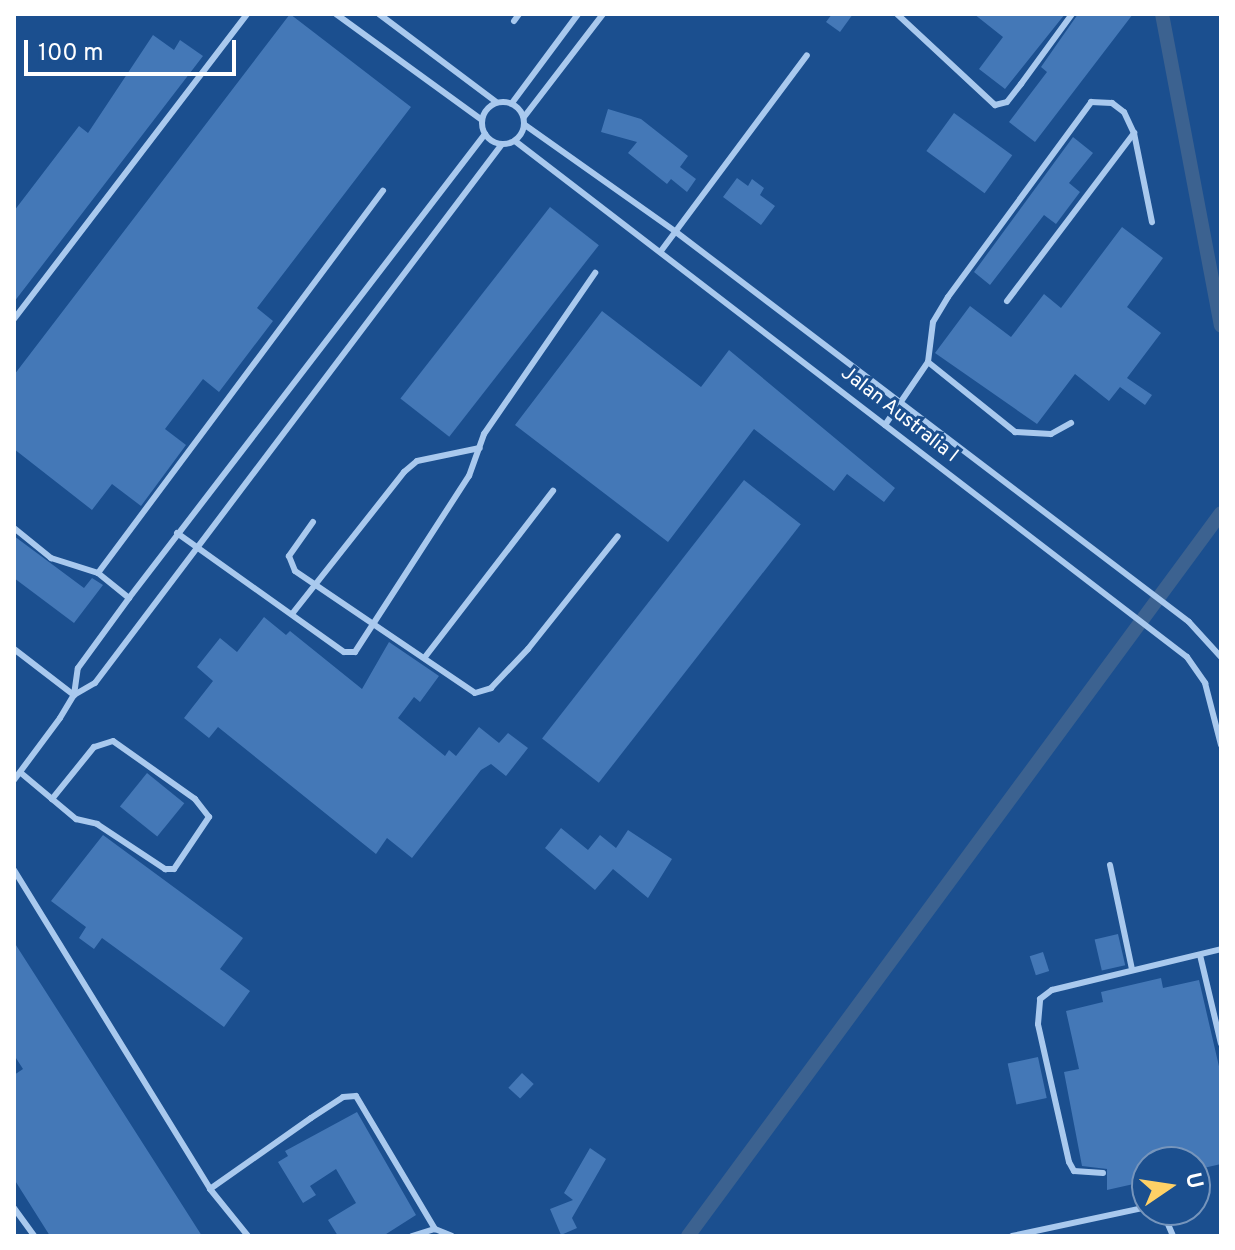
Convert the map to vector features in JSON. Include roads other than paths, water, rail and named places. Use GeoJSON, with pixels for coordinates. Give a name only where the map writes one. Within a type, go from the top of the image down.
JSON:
{"type":"FeatureCollection","features":[{"type":"Feature","properties":{"kind":"lane"},"geometry":{"type":"LineString","coordinates":[[14,319],[247,14]]}},
{"type":"Feature","properties":{"kind":"lane"},"geometry":{"type":"LineString","coordinates":[[336,14],[482,120],[485,134],[502,144]]}},
{"type":"Feature","properties":{"kind":"lane"},"geometry":{"type":"LineString","coordinates":[[379,14],[496,102],[512,103],[578,14]]}},
{"type":"Feature","properties":{"kind":"lane"},"geometry":{"type":"LineString","coordinates":[[514,21],[519,14]]}},
{"type":"Feature","properties":{"kind":"lane"},"geometry":{"type":"LineString","coordinates":[[74,695],[95,683],[502,144],[515,141],[524,121],[603,14]]}},
{"type":"Feature","properties":{"kind":"lane"},"geometry":{"type":"LineString","coordinates":[[897,14],[995,105],[1014,93],[1072,14]]}},
{"type":"Feature","properties":{"kind":"lane"},"geometry":{"type":"LineString","coordinates":[[661,251],[807,55]]}},
{"type":"Feature","properties":{"kind":"lane"},"geometry":{"type":"LineString","coordinates":[[482,120],[496,102]]}},
{"type":"Feature","properties":{"kind":"lane"},"geometry":{"type":"LineString","coordinates":[[885,425],[928,362],[933,322],[948,297],[1091,102],[1112,103],[1124,112],[1134,133],[1152,222]]}},
{"type":"Feature","properties":{"kind":"lane","name":"Jalan Australia I"},"geometry":{"type":"LineString","coordinates":[[512,103],[524,121],[676,232],[1171,610],[1214,645],[1221,657]]}},
{"type":"Feature","properties":{"kind":"lane"},"geometry":{"type":"LineString","coordinates":[[1007,301],[1134,133]]}},
{"type":"Feature","properties":{"kind":"lane"},"geometry":{"type":"LineString","coordinates":[[14,780],[74,695],[78,668],[129,598],[485,134]]}},
{"type":"Feature","properties":{"kind":"lane","name":"Jalan Australia I"},"geometry":{"type":"LineString","coordinates":[[515,141],[1187,657],[1205,683],[1221,745]]}},
{"type":"Feature","properties":{"kind":"lane"},"geometry":{"type":"LineString","coordinates":[[98,573],[383,191]]}},
{"type":"Feature","properties":{"kind":"lane"},"geometry":{"type":"LineString","coordinates":[[177,533],[350,653],[376,623],[469,476],[480,448],[595,273]]}},
{"type":"Feature","properties":{"kind":"lane"},"geometry":{"type":"LineString","coordinates":[[928,362],[1015,432],[1051,434],[1071,423]]}},
{"type":"Feature","properties":{"kind":"lane"},"geometry":{"type":"LineString","coordinates":[[292,614],[417,461],[480,448]]}},
{"type":"Feature","properties":{"kind":"lane"},"geometry":{"type":"LineString","coordinates":[[425,657],[553,491]]}},
{"type":"Feature","properties":{"kind":"lane"},"geometry":{"type":"LineString","coordinates":[[313,522],[288,563],[313,587],[376,623],[475,693],[491,688],[618,536]]}},
{"type":"Feature","properties":{"kind":"lane"},"geometry":{"type":"LineString","coordinates":[[14,528],[51,558],[98,573],[129,598]]}},
{"type":"Feature","properties":{"kind":"lane"},"geometry":{"type":"LineString","coordinates":[[14,649],[74,695]]}},
{"type":"Feature","properties":{"kind":"lane"},"geometry":{"type":"LineString","coordinates":[[21,773],[52,799],[76,819],[97,824],[165,869],[174,869],[209,817],[195,799],[113,741],[94,747],[52,799]]}},
{"type":"Feature","properties":{"kind":"lane"},"geometry":{"type":"LineString","coordinates":[[1110,865],[1132,969]]}},
{"type":"Feature","properties":{"kind":"lane"},"geometry":{"type":"LineString","coordinates":[[14,870],[210,1189],[248,1236]]}},
{"type":"Feature","properties":{"kind":"lane"},"geometry":{"type":"LineString","coordinates":[[1103,1173],[1074,1171],[1069,1162],[1038,1024],[1040,999],[1052,990],[1221,949]]}},
{"type":"Feature","properties":{"kind":"lane"},"geometry":{"type":"LineString","coordinates":[[1200,955],[1221,1044]]}},
{"type":"Feature","properties":{"kind":"lane"},"geometry":{"type":"LineString","coordinates":[[210,1189],[343,1097],[356,1096],[435,1229],[452,1236]]}},
{"type":"Feature","properties":{"kind":"lane"},"geometry":{"type":"LineString","coordinates":[[14,1208],[34,1236]]}},
{"type":"Feature","properties":{"kind":"lane"},"geometry":{"type":"LineString","coordinates":[[1012,1236],[1131,1210]]}},
{"type":"Feature","properties":{"kind":"lane"},"geometry":{"type":"LineString","coordinates":[[412,1236],[435,1229]]}},
{"type":"Feature","properties":{"kind":"waterway"},"geometry":{"type":"LineString","coordinates":[[1162,14],[1221,325]]}},
{"type":"Feature","properties":{"kind":"waterway"},"geometry":{"type":"LineString","coordinates":[[688,1236],[1221,513]]}}]}
